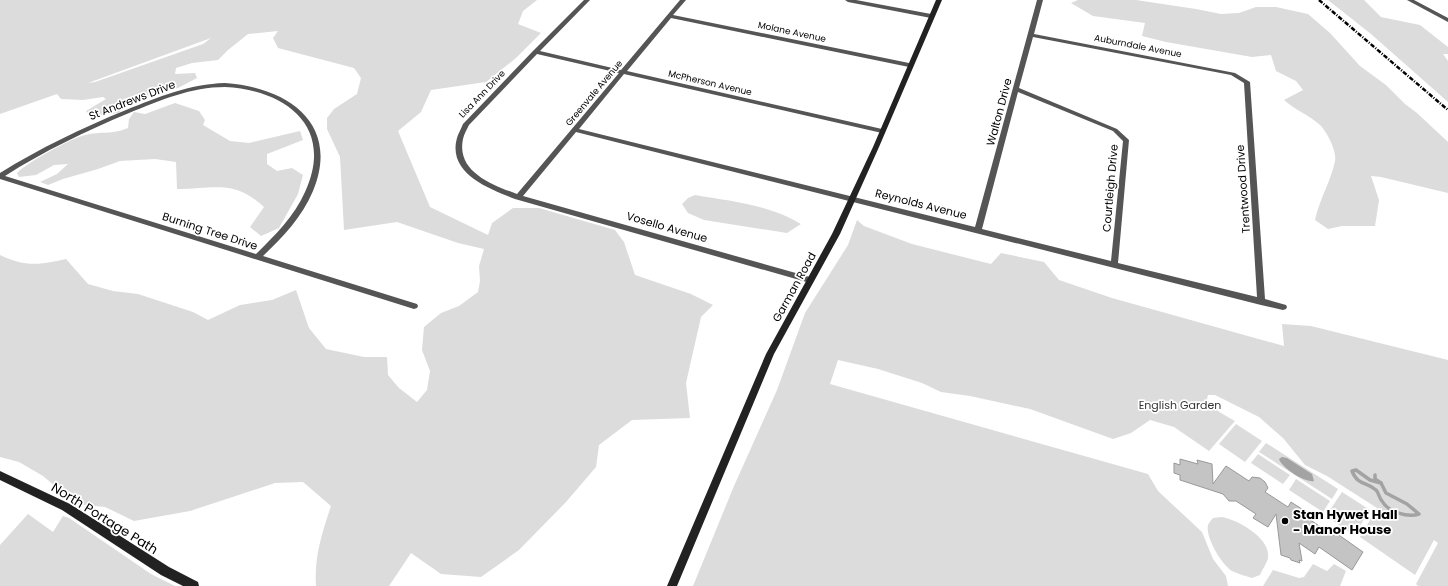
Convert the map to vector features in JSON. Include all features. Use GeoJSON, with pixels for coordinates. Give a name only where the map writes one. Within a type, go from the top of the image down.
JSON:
{"type":"FeatureCollection","features":[{"type":"Feature","properties":{"kind":"street","name":"Lisa Ann Drive"},"geometry":{"type":"LineString","coordinates":[[518,197],[481,183],[469,172],[460,158],[459,140],[469,120],[587,0]]}},
{"type":"Feature","properties":{"kind":"street","name":"Greenvale Avenue"},"geometry":{"type":"LineString","coordinates":[[518,197],[683,0]]}},
{"type":"Feature","properties":{"kind":"street"},"geometry":{"type":"LineString","coordinates":[[848,0],[931,16]]}},
{"type":"Feature","properties":{"kind":"street","name":"Garman Road"},"geometry":{"type":"LineString","coordinates":[[672,586],[770,354],[853,198],[909,65],[939,0]]}},
{"type":"Feature","properties":{"kind":"street","name":"Walton Drive"},"geometry":{"type":"LineString","coordinates":[[978,230],[1040,0]]}},
{"type":"Feature","properties":{"kind":"street"},"geometry":{"type":"LineString","coordinates":[[1410,0],[1448,20]]}},
{"type":"Feature","properties":{"kind":"street","name":"Molane Avenue"},"geometry":{"type":"LineString","coordinates":[[671,16],[909,65]]}},
{"type":"Feature","properties":{"kind":"street","name":"Auburndale Avenue"},"geometry":{"type":"LineString","coordinates":[[1030,35],[1234,74],[1241,77]]}},
{"type":"Feature","properties":{"kind":"street","name":"McPherson Avenue"},"geometry":{"type":"LineString","coordinates":[[535,52],[882,131]]}},
{"type":"Feature","properties":{"kind":"street","name":"Trentwood Drive"},"geometry":{"type":"LineString","coordinates":[[1241,77],[1247,82],[1248,87],[1261,302]]}},
{"type":"Feature","properties":{"kind":"street","name":"St Andrews Drive"},"geometry":{"type":"LineString","coordinates":[[0,177],[59,141],[166,96],[211,86],[240,86],[257,90],[284,101],[302,114],[315,133],[318,160],[317,169],[311,187],[301,208],[258,257]]}},
{"type":"Feature","properties":{"kind":"street","name":"Courtleigh Drive"},"geometry":{"type":"LineString","coordinates":[[1016,90],[1115,130],[1126,140],[1114,265]]}},
{"type":"Feature","properties":{"kind":"street","name":"Reynolds Avenue"},"geometry":{"type":"LineString","coordinates":[[575,130],[853,198],[1283,307]]}},
{"type":"Feature","properties":{"kind":"street","name":"Burning Tree Drive"},"geometry":{"type":"LineString","coordinates":[[0,177],[414,306]]}},
{"type":"Feature","properties":{"kind":"street","name":"Vosello Avenue"},"geometry":{"type":"LineString","coordinates":[[518,197],[810,280]]}},
{"type":"Feature","properties":{"kind":"street","name":"North Portage Path"},"geometry":{"type":"LineString","coordinates":[[0,475],[66,507],[131,550],[194,586]]}},
{"type":"Feature","properties":{"kind":"green space"},"geometry":{"type":"Polygon","coordinates":[[[0,0],[537,0],[523,11],[518,24],[541,33],[516,58],[486,82],[431,90],[421,112],[398,131],[430,207],[488,235],[492,223],[513,208],[539,208],[615,230],[624,242],[635,275],[691,294],[713,305],[701,317],[686,383],[690,418],[632,420],[599,445],[596,467],[566,502],[519,550],[481,577],[441,574],[411,553],[389,586],[316,586],[317,555],[331,506],[303,482],[275,483],[190,511],[134,521],[105,507],[76,504],[43,476],[19,462],[0,457],[0,255],[17,262],[32,264],[48,263],[66,259],[88,284],[113,291],[138,294],[193,312],[208,320],[240,305],[272,300],[296,290],[309,328],[326,349],[364,357],[387,357],[388,375],[399,388],[417,402],[427,390],[430,371],[422,350],[424,327],[441,313],[459,306],[478,292],[480,281],[479,266],[484,249],[458,243],[397,222],[344,230],[340,157],[327,129],[327,118],[334,109],[357,94],[361,78],[354,68],[278,48],[273,38],[278,31],[248,34],[218,60],[192,63],[176,68],[175,74],[195,73],[197,78],[178,88],[134,99],[118,113],[91,116],[86,111],[106,99],[103,97],[83,100],[61,99],[57,94],[0,114],[0,0]],[[211,38],[88,83],[95,82],[203,44],[211,38]]]}},
{"type":"Feature","properties":{"kind":"green space"},"geometry":{"type":"Polygon","coordinates":[[[1078,0],[1136,0],[1221,14],[1239,13],[1256,7],[1276,7],[1308,14],[1330,33],[1360,66],[1386,85],[1448,142],[1448,193],[1371,176],[1379,200],[1375,226],[1342,226],[1328,229],[1315,220],[1335,161],[1333,147],[1326,132],[1320,125],[1284,100],[1303,90],[1296,81],[1276,71],[1271,55],[1252,57],[1166,42],[1142,36],[1145,23],[1093,16],[1071,3],[1078,0]]]}},
{"type":"Feature","properties":{"kind":"green space"},"geometry":{"type":"Polygon","coordinates":[[[1328,0],[1364,0],[1381,17],[1420,25],[1448,47],[1448,54],[1443,54],[1448,61],[1448,102],[1371,34],[1328,0]]]}},
{"type":"Feature","properties":{"kind":"green space"},"geometry":{"type":"Polygon","coordinates":[[[175,103],[199,111],[205,120],[203,125],[230,141],[249,143],[300,131],[303,140],[267,154],[267,164],[277,171],[292,168],[303,175],[298,194],[279,228],[261,236],[250,227],[264,207],[243,192],[233,189],[213,187],[177,189],[176,162],[155,159],[120,161],[48,185],[40,182],[57,174],[68,164],[54,165],[36,175],[19,177],[17,173],[39,157],[78,137],[128,128],[129,119],[134,112],[145,114],[175,103]]]}},
{"type":"Feature","properties":{"kind":"green space"},"geometry":{"type":"Polygon","coordinates":[[[695,195],[764,208],[777,212],[801,224],[787,233],[704,220],[688,213],[682,204],[688,198],[695,195]]]}},
{"type":"Feature","properties":{"kind":"green space","name":"English Garden"},"geometry":{"type":"Polygon","coordinates":[[[857,220],[864,226],[912,244],[991,264],[1001,253],[1044,262],[1059,280],[1112,298],[1284,346],[1282,324],[1311,326],[1448,360],[1448,586],[1418,586],[1416,584],[1438,543],[1434,540],[1415,575],[1360,537],[1377,508],[1327,476],[1305,465],[1283,438],[1259,417],[1215,395],[1208,395],[1207,399],[1216,409],[1235,421],[1209,451],[1174,427],[1150,420],[1131,433],[1113,439],[1030,409],[970,396],[941,392],[922,383],[878,369],[838,360],[830,384],[1148,474],[1158,491],[1202,532],[1213,559],[1226,576],[1228,586],[693,586],[734,486],[777,390],[805,313],[848,245],[857,220]]]}},
{"type":"Feature","properties":{"kind":"green space"},"geometry":{"type":"Polygon","coordinates":[[[1236,424],[1262,441],[1245,462],[1219,444],[1236,424]]]}},
{"type":"Feature","properties":{"kind":"green space"},"geometry":{"type":"Polygon","coordinates":[[[1266,443],[1338,489],[1332,499],[1259,452],[1266,443]]]}},
{"type":"Feature","properties":{"kind":"green space"},"geometry":{"type":"Polygon","coordinates":[[[1258,454],[1290,475],[1283,484],[1251,463],[1258,454]]]}},
{"type":"Feature","properties":{"kind":"green space"},"geometry":{"type":"Polygon","coordinates":[[[1296,479],[1330,501],[1323,512],[1289,490],[1296,479]]]}},
{"type":"Feature","properties":{"kind":"green space"},"geometry":{"type":"Polygon","coordinates":[[[1342,492],[1370,510],[1354,535],[1326,516],[1342,492]]]}},
{"type":"Feature","properties":{"kind":"green space"},"geometry":{"type":"Polygon","coordinates":[[[28,514],[53,532],[63,516],[69,518],[151,574],[175,586],[0,586],[0,545],[28,514]]]}},
{"type":"Feature","properties":{"kind":"green space"},"geometry":{"type":"Polygon","coordinates":[[[1222,517],[1236,522],[1252,531],[1264,544],[1268,551],[1268,558],[1260,575],[1252,578],[1234,572],[1228,568],[1219,557],[1209,536],[1208,525],[1213,518],[1222,517]]]}},
{"type":"Feature","properties":{"kind":"green space"},"geometry":{"type":"Polygon","coordinates":[[[1313,564],[1327,571],[1334,564],[1346,571],[1340,586],[1263,586],[1273,570],[1299,578],[1304,577],[1313,564]]]}},
{"type":"Feature","properties":{"kind":"shaded area"},"geometry":{"type":"Polygon","coordinates":[[[1282,457],[1287,458],[1312,474],[1314,481],[1305,480],[1284,467],[1279,459],[1282,457]]]}},
{"type":"Feature","properties":{"kind":"building","name":"Stan Hywet Hall - Manor House"},"geometry":{"type":"Polygon","coordinates":[[[1180,459],[1198,464],[1197,460],[1212,464],[1213,484],[1226,466],[1249,481],[1252,477],[1260,478],[1265,482],[1268,488],[1265,492],[1288,507],[1291,502],[1308,513],[1306,517],[1334,536],[1336,533],[1363,552],[1352,570],[1319,547],[1315,554],[1299,543],[1302,561],[1299,560],[1300,563],[1281,555],[1276,514],[1268,527],[1253,518],[1256,514],[1236,501],[1229,501],[1223,494],[1180,480],[1180,475],[1174,473],[1174,463],[1180,465],[1180,459]]]}},
{"type":"Feature","properties":{"kind":"waterway"},"geometry":{"type":"LineString","coordinates":[[1356,470],[1370,480],[1381,483],[1386,493],[1407,504],[1419,514],[1404,515],[1393,511],[1385,505],[1376,490],[1357,479],[1352,471],[1356,470]]}},
{"type":"Feature","properties":{"kind":"waterway"},"geometry":{"type":"LineString","coordinates":[[1375,475],[1375,479],[1381,483]]}},
{"type":"Feature","properties":{"kind":"railway"},"geometry":{"type":"LineString","coordinates":[[1319,0],[1448,110]]}},
{"type":"Feature","properties":{"kind":"place","name":"Stan Hywet Hall - Manor House"},"geometry":{"type":"Point","coordinates":[1285,521]}}]}
